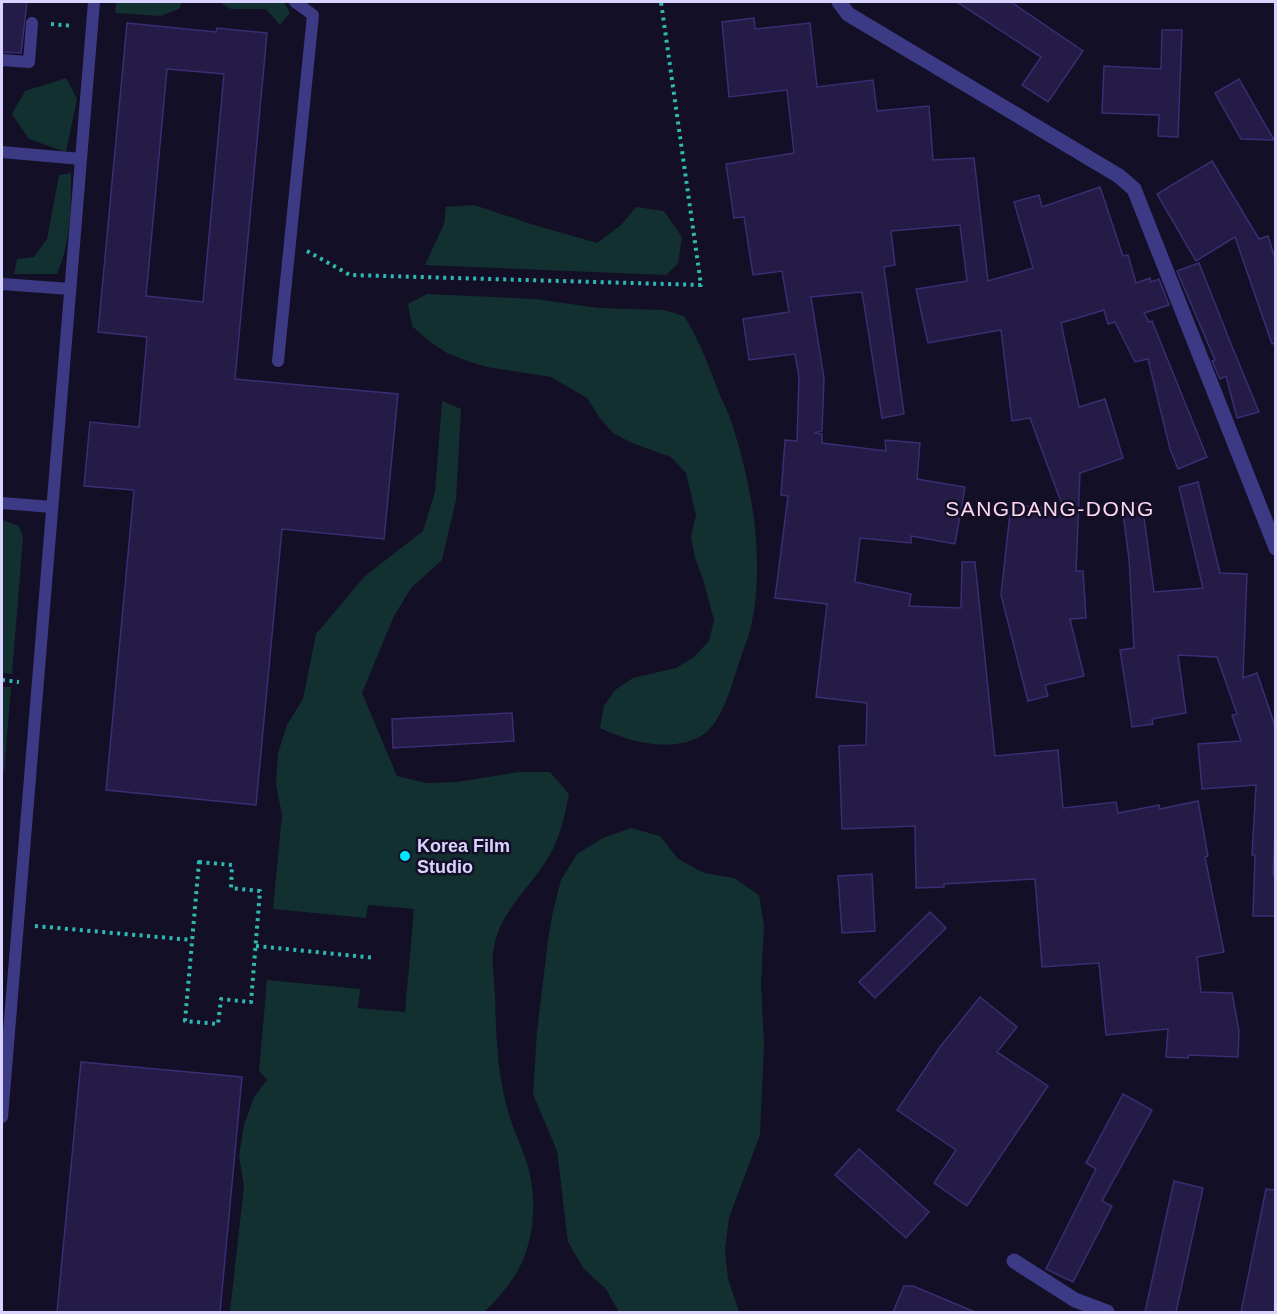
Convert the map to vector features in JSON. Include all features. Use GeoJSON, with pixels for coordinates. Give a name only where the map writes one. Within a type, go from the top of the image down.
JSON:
{"type":"FeatureCollection","features":[{"type":"Feature","properties":{"kind":"street"},"geometry":{"type":"LineString","coordinates":[[839,2],[848,14],[1119,176],[1134,189],[1275,548]]}},
{"type":"Feature","properties":{"kind":"street"},"geometry":{"type":"LineString","coordinates":[[1014,1261],[1075,1300],[1107,1312]]}},
{"type":"Feature","properties":{"kind":"lane"},"geometry":{"type":"LineString","coordinates":[[2,1117],[94,2]]}},
{"type":"Feature","properties":{"kind":"lane"},"geometry":{"type":"LineString","coordinates":[[278,361],[313,15],[295,2]]}},
{"type":"Feature","properties":{"kind":"lane"},"geometry":{"type":"LineString","coordinates":[[2,60],[29,62],[32,23]]}},
{"type":"Feature","properties":{"kind":"lane"},"geometry":{"type":"LineString","coordinates":[[2,152],[81,159]]}},
{"type":"Feature","properties":{"kind":"lane"},"geometry":{"type":"LineString","coordinates":[[2,284],[70,289]]}},
{"type":"Feature","properties":{"kind":"lane"},"geometry":{"type":"LineString","coordinates":[[2,503],[52,507]]}},
{"type":"Feature","properties":{"kind":"path"},"geometry":{"type":"LineString","coordinates":[[290,242],[350,275],[701,285],[661,2]]}},
{"type":"Feature","properties":{"kind":"path"},"geometry":{"type":"LineString","coordinates":[[32,23],[92,28]]}},
{"type":"Feature","properties":{"kind":"path"},"geometry":{"type":"LineString","coordinates":[[199,862],[232,865],[231,888],[260,891],[256,946],[251,1002],[221,999],[219,1024],[186,1021],[192,940],[199,862]]}},
{"type":"Feature","properties":{"kind":"path"},"geometry":{"type":"LineString","coordinates":[[18,924],[192,940]]}},
{"type":"Feature","properties":{"kind":"path"},"geometry":{"type":"LineString","coordinates":[[256,946],[375,958]]}},
{"type":"Feature","properties":{"kind":"green space"},"geometry":{"type":"Polygon","coordinates":[[[116,2],[182,2],[179,9],[160,16],[115,13],[116,2]]]}},
{"type":"Feature","properties":{"kind":"green space"},"geometry":{"type":"Polygon","coordinates":[[[219,2],[284,2],[290,13],[280,25],[266,9],[231,9],[219,2]]]}},
{"type":"Feature","properties":{"kind":"green space"},"geometry":{"type":"Polygon","coordinates":[[[66,78],[77,99],[66,152],[29,139],[12,114],[25,91],[66,78]]]}},
{"type":"Feature","properties":{"kind":"green space"},"geometry":{"type":"Polygon","coordinates":[[[71,173],[68,237],[57,274],[14,274],[17,259],[34,257],[47,239],[59,175],[71,173]]]}},
{"type":"Feature","properties":{"kind":"green space"},"geometry":{"type":"Polygon","coordinates":[[[474,205],[597,243],[621,225],[636,207],[664,211],[682,237],[678,264],[666,275],[425,265],[444,224],[446,207],[474,205]]]}},
{"type":"Feature","properties":{"kind":"green space"},"geometry":{"type":"Polygon","coordinates":[[[427,294],[535,299],[599,308],[664,310],[684,316],[703,352],[737,439],[751,500],[757,553],[756,595],[748,636],[721,712],[709,730],[701,736],[677,744],[650,744],[624,738],[600,728],[604,706],[615,690],[633,678],[676,668],[694,657],[709,641],[714,620],[695,558],[691,536],[696,515],[686,473],[671,457],[632,443],[613,433],[587,398],[551,377],[487,367],[447,353],[429,341],[412,326],[408,304],[427,294]]]}},
{"type":"Feature","properties":{"kind":"green space"},"geometry":{"type":"Polygon","coordinates":[[[442,401],[461,409],[456,500],[442,560],[411,588],[394,616],[362,693],[397,776],[426,783],[457,782],[519,772],[550,772],[569,794],[552,851],[509,911],[496,938],[493,953],[499,1068],[508,1111],[531,1178],[533,1212],[528,1247],[512,1280],[484,1312],[230,1312],[244,1186],[239,1156],[244,1125],[254,1097],[267,1080],[259,1071],[267,980],[360,989],[358,1008],[405,1012],[414,909],[368,905],[366,918],[273,909],[282,815],[276,784],[278,753],[287,725],[303,699],[316,634],[365,576],[423,531],[435,492],[442,401]]]}},
{"type":"Feature","properties":{"kind":"green space"},"geometry":{"type":"Polygon","coordinates":[[[2,520],[19,526],[23,538],[12,674],[2,673],[2,520]]]}},
{"type":"Feature","properties":{"kind":"green space"},"geometry":{"type":"Polygon","coordinates":[[[2,687],[11,687],[4,772],[2,771],[2,687]]]}},
{"type":"Feature","properties":{"kind":"green space"},"geometry":{"type":"Polygon","coordinates":[[[631,828],[660,836],[678,859],[704,873],[734,878],[759,895],[764,925],[761,984],[764,1044],[760,1135],[729,1218],[725,1249],[728,1279],[739,1312],[619,1312],[606,1289],[584,1269],[568,1242],[557,1151],[533,1094],[537,1032],[548,940],[561,880],[577,854],[603,838],[631,828]]]}},
{"type":"Feature","properties":{"kind":"building"},"geometry":{"type":"Polygon","coordinates":[[[2,2],[27,2],[21,53],[2,52],[2,2]]]}},
{"type":"Feature","properties":{"kind":"building"},"geometry":{"type":"Polygon","coordinates":[[[957,2],[1011,2],[1083,51],[1048,102],[1022,85],[1041,57],[957,2]]]}},
{"type":"Feature","properties":{"kind":"building"},"geometry":{"type":"Polygon","coordinates":[[[754,18],[755,29],[810,23],[817,87],[873,80],[877,111],[929,106],[933,160],[974,158],[988,281],[1033,268],[1014,202],[1039,195],[1042,207],[1100,187],[1123,256],[1128,255],[1136,283],[1150,278],[1151,282],[1159,279],[1169,305],[1144,313],[1149,322],[1152,321],[1207,457],[1178,469],[1170,449],[1148,359],[1135,362],[1115,322],[1108,324],[1104,310],[1061,323],[1079,407],[1105,399],[1123,458],[1080,473],[1076,571],[1083,571],[1086,618],[1070,619],[1084,676],[1045,685],[1048,696],[1028,701],[1001,595],[1011,504],[1064,510],[1030,418],[1012,421],[1001,330],[928,343],[916,289],[967,281],[960,225],[891,231],[895,265],[884,267],[904,414],[882,418],[862,292],[811,297],[824,378],[822,431],[814,433],[822,434],[822,443],[886,451],[885,440],[920,443],[917,479],[965,487],[955,544],[911,536],[911,543],[860,538],[855,582],[911,594],[909,606],[961,608],[962,562],[975,562],[995,756],[1058,750],[1063,808],[1116,802],[1118,813],[1159,805],[1160,809],[1198,801],[1208,856],[1205,857],[1224,952],[1197,957],[1201,992],[1232,993],[1239,1031],[1238,1057],[1189,1055],[1188,1058],[1166,1057],[1168,1029],[1106,1035],[1099,963],[1042,967],[1035,879],[944,884],[944,887],[916,888],[915,826],[842,829],[839,746],[866,745],[867,703],[816,697],[827,604],[775,598],[788,496],[781,495],[785,440],[797,441],[799,377],[795,354],[749,360],[743,319],[789,312],[782,271],[753,275],[744,217],[734,218],[726,164],[794,153],[787,90],[729,97],[722,22],[754,18]]]}},
{"type":"Feature","properties":{"kind":"building"},"geometry":{"type":"Polygon","coordinates":[[[127,23],[216,32],[217,28],[267,33],[235,379],[398,394],[384,539],[282,529],[256,805],[106,790],[134,490],[84,486],[90,422],[139,427],[147,337],[98,332],[127,23]],[[167,69],[146,296],[203,302],[224,74],[167,69]]]}},
{"type":"Feature","properties":{"kind":"building"},"geometry":{"type":"Polygon","coordinates":[[[1162,30],[1182,30],[1178,137],[1158,136],[1159,115],[1102,113],[1104,66],[1161,69],[1162,30]]]}},
{"type":"Feature","properties":{"kind":"building"},"geometry":{"type":"Polygon","coordinates":[[[1239,79],[1274,140],[1241,139],[1215,93],[1239,79]]]}},
{"type":"Feature","properties":{"kind":"building"},"geometry":{"type":"Polygon","coordinates":[[[1212,161],[1259,239],[1268,236],[1275,259],[1275,343],[1272,344],[1235,237],[1196,261],[1157,194],[1212,161]]]}},
{"type":"Feature","properties":{"kind":"building"},"geometry":{"type":"Polygon","coordinates":[[[1199,263],[1259,412],[1237,418],[1226,376],[1220,379],[1212,361],[1215,360],[1177,271],[1199,263]]]}},
{"type":"Feature","properties":{"kind":"building"},"geometry":{"type":"Polygon","coordinates":[[[1198,482],[1220,573],[1247,574],[1243,678],[1257,673],[1275,726],[1273,875],[1275,875],[1275,916],[1253,916],[1255,855],[1252,855],[1256,785],[1202,789],[1198,744],[1241,741],[1232,715],[1237,714],[1217,657],[1178,655],[1186,713],[1152,719],[1153,724],[1132,727],[1120,650],[1134,648],[1129,559],[1122,506],[1142,503],[1154,592],[1203,588],[1179,487],[1198,482]]]}},
{"type":"Feature","properties":{"kind":"building"},"geometry":{"type":"Polygon","coordinates":[[[512,713],[514,741],[393,748],[392,719],[512,713]]]}},
{"type":"Feature","properties":{"kind":"building"},"geometry":{"type":"Polygon","coordinates":[[[872,874],[875,931],[842,933],[838,876],[872,874]]]}},
{"type":"Feature","properties":{"kind":"building"},"geometry":{"type":"Polygon","coordinates":[[[930,912],[946,928],[875,998],[859,982],[930,912]]]}},
{"type":"Feature","properties":{"kind":"building"},"geometry":{"type":"Polygon","coordinates":[[[980,997],[1017,1027],[997,1052],[1048,1086],[967,1206],[934,1183],[956,1150],[897,1110],[940,1047],[980,997]]]}},
{"type":"Feature","properties":{"kind":"building"},"geometry":{"type":"Polygon","coordinates":[[[81,1062],[242,1077],[220,1312],[57,1312],[81,1062]]]}},
{"type":"Feature","properties":{"kind":"building"},"geometry":{"type":"Polygon","coordinates":[[[1123,1094],[1152,1110],[1102,1201],[1112,1206],[1073,1282],[1046,1269],[1096,1169],[1086,1163],[1123,1094]]]}},
{"type":"Feature","properties":{"kind":"building"},"geometry":{"type":"Polygon","coordinates":[[[859,1149],[929,1212],[906,1238],[835,1175],[859,1149]]]}},
{"type":"Feature","properties":{"kind":"building"},"geometry":{"type":"Polygon","coordinates":[[[1174,1181],[1203,1188],[1176,1312],[1145,1312],[1174,1181]]]}},
{"type":"Feature","properties":{"kind":"building"},"geometry":{"type":"Polygon","coordinates":[[[1266,1189],[1275,1190],[1275,1312],[1241,1312],[1266,1189]]]}},
{"type":"Feature","properties":{"kind":"building"},"geometry":{"type":"Polygon","coordinates":[[[904,1286],[913,1286],[975,1312],[893,1312],[904,1286]]]}},
{"type":"Feature","properties":{"kind":"place","name":"Korea Film Studio"},"geometry":{"type":"Point","coordinates":[405,856]}},
{"type":"Feature","properties":{"kind":"district","name":"SANGDANG-DONG"},"geometry":{"type":"Point","coordinates":[1050,509]}}]}
